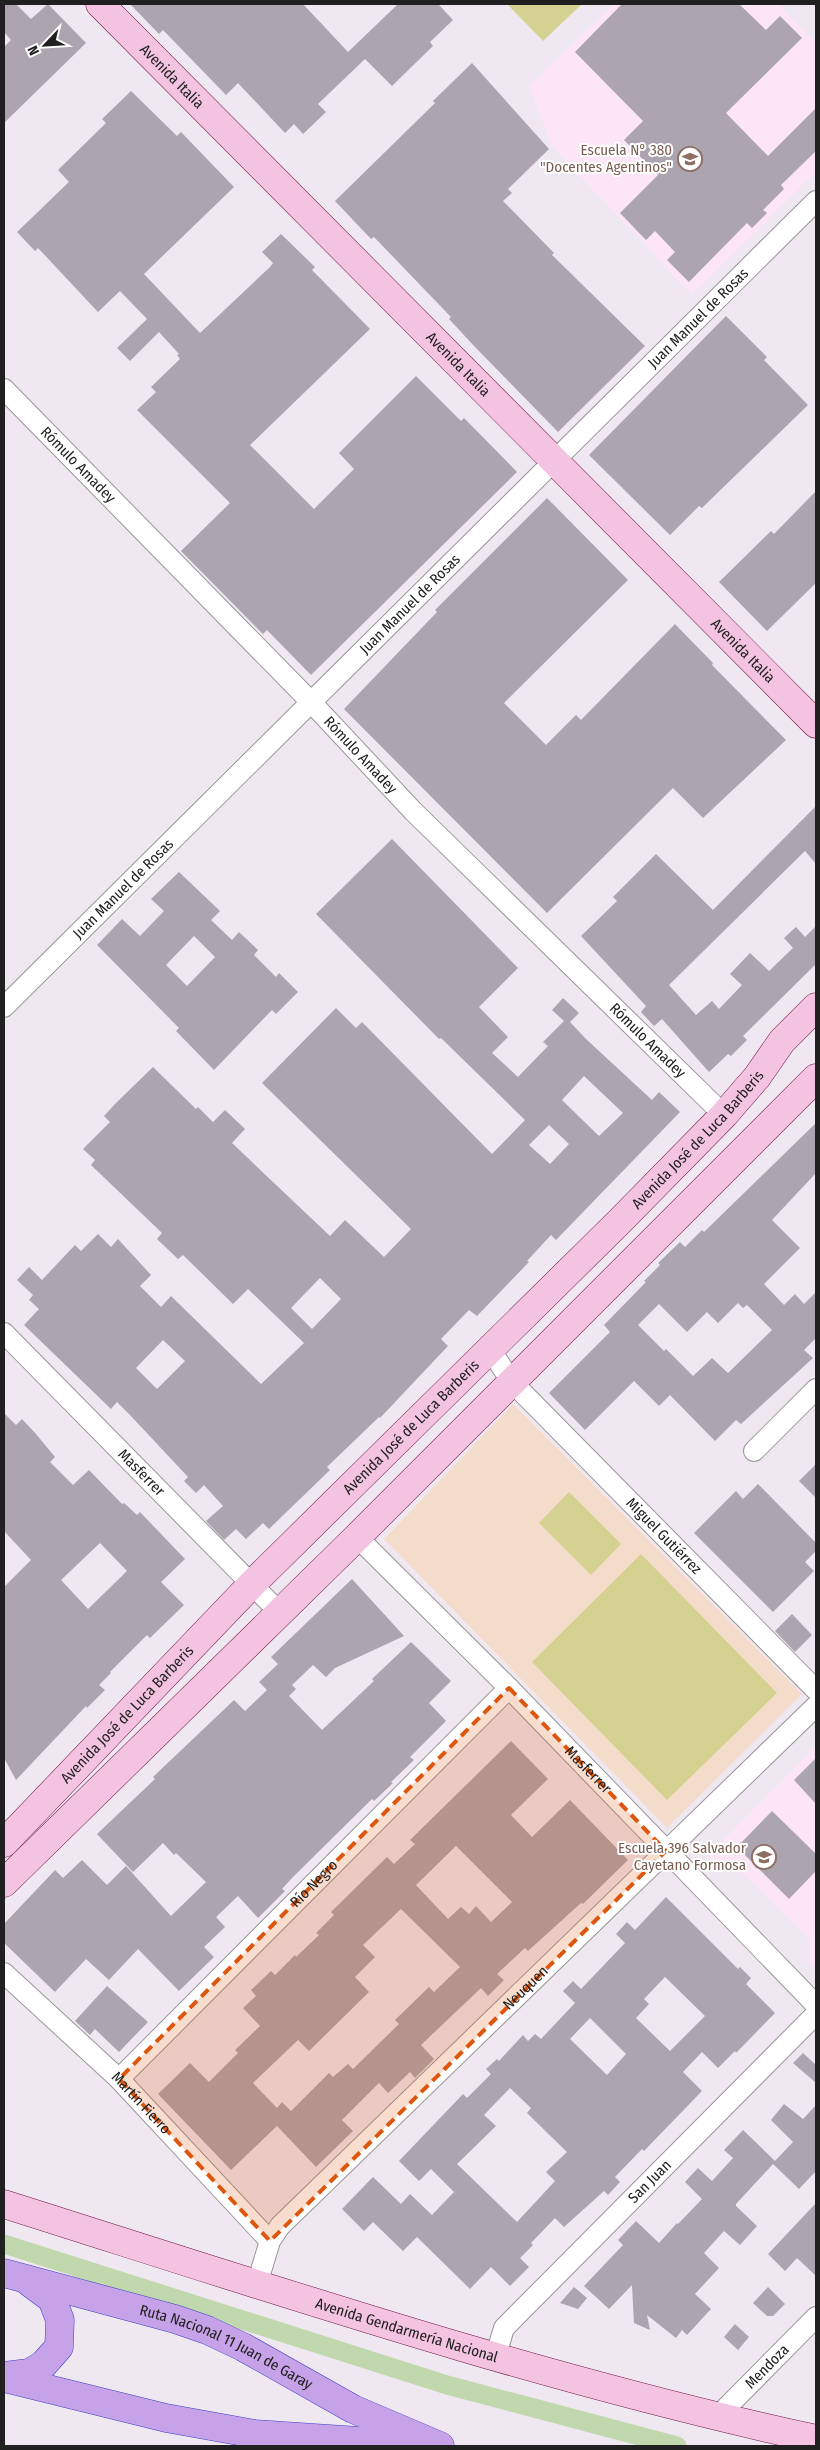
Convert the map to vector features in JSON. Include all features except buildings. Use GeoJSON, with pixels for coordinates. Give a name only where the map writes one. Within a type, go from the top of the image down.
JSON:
{"type":"FeatureCollection","features":[{"type":"Feature","properties":{"kind":"highway"},"geometry":{"type":"LineString","coordinates":[[4,2377],[28,2372],[43,2365],[59,2347],[60,2320],[52,2298],[14,2276]]}},
{"type":"Feature","properties":{"kind":"highway","name":"Ruta Nacional 11 Juan de Garay"},"geometry":{"type":"LineString","coordinates":[[14,2276],[175,2319],[207,2330],[353,2409],[439,2446]]}},
{"type":"Feature","properties":{"kind":"highway","name":"Ruta Nacional 11 Juan de Garay"},"geometry":{"type":"LineString","coordinates":[[4,2377],[166,2418],[255,2434],[439,2446]]}},
{"type":"Feature","properties":{"kind":"main road","name":"Avenida Italia"},"geometry":{"type":"LineString","coordinates":[[100,4],[816,724]]}},
{"type":"Feature","properties":{"kind":"main road","name":"Avenida José de Luca Barberis"},"geometry":{"type":"LineString","coordinates":[[4,1844],[252,1584],[724,1115],[757,1077],[782,1042],[816,1007]]}},
{"type":"Feature","properties":{"kind":"main road"},"geometry":{"type":"LineString","coordinates":[[4,1883],[280,1613],[816,1078]]}},
{"type":"Feature","properties":{"kind":"main road","name":"Avenida Gendarmería Nacional"},"geometry":{"type":"LineString","coordinates":[[4,2204],[495,2358],[718,2417],[816,2439]]}},
{"type":"Feature","properties":{"kind":"street","name":"Juan Manuel de Rosas"},"geometry":{"type":"LineString","coordinates":[[4,1008],[816,200]]}},
{"type":"Feature","properties":{"kind":"street","name":"Rómulo Amadey"},"geometry":{"type":"LineString","coordinates":[[4,389],[311,702],[413,811],[724,1115]]}},
{"type":"Feature","properties":{"kind":"street","name":"Masferrer"},"geometry":{"type":"LineString","coordinates":[[4,1333],[280,1613]]}},
{"type":"Feature","properties":{"kind":"street","name":"Miguel Gutiérrez"},"geometry":{"type":"LineString","coordinates":[[490,1349],[511,1381],[816,1690]]}},
{"type":"Feature","properties":{"kind":"street"},"geometry":{"type":"LineString","coordinates":[[754,1451],[816,1389]]}},
{"type":"Feature","properties":{"kind":"street","name":"Masferrer"},"geometry":{"type":"LineString","coordinates":[[357,1536],[510,1688],[816,2005]]}},
{"type":"Feature","properties":{"kind":"street","name":"Río Negro"},"geometry":{"type":"LineString","coordinates":[[119,2078],[510,1688]]}},
{"type":"Feature","properties":{"kind":"street","name":"Neuquen"},"geometry":{"type":"LineString","coordinates":[[257,2284],[270,2240],[280,2226],[816,1706]]}},
{"type":"Feature","properties":{"kind":"street","name":"Martín Fierro"},"geometry":{"type":"LineString","coordinates":[[4,1973],[119,2078],[270,2240]]}},
{"type":"Feature","properties":{"kind":"street","name":"San Juan"},"geometry":{"type":"LineString","coordinates":[[495,2358],[504,2328],[816,2014]]}},
{"type":"Feature","properties":{"kind":"street","name":"Mendoza"},"geometry":{"type":"LineString","coordinates":[[718,2417],[816,2317]]}},
{"type":"Feature","properties":{"kind":"highlighted area"},"geometry":{"type":"Polygon","coordinates":[[[509,1688],[666,1851],[270,2241],[119,2079],[509,1688]]]}},
{"type":"Feature","properties":{"kind":"shaded area"},"geometry":{"type":"Polygon","coordinates":[[[507,4],[582,4],[543,41],[507,4]]]}},
{"type":"Feature","properties":{"kind":"shaded area","name":"Escuela N° 380 \"Docentes Agentinos\""},"geometry":{"type":"Polygon","coordinates":[[[614,4],[778,4],[816,43],[816,172],[692,295],[552,146],[529,86],[614,4]]]}},
{"type":"Feature","properties":{"kind":"shaded area"},"geometry":{"type":"Polygon","coordinates":[[[513,1404],[802,1694],[667,1828],[384,1539],[513,1404]]]}},
{"type":"Feature","properties":{"kind":"shaded area"},"geometry":{"type":"Polygon","coordinates":[[[569,1492],[621,1544],[591,1575],[539,1523],[569,1492]]]}},
{"type":"Feature","properties":{"kind":"shaded area"},"geometry":{"type":"Polygon","coordinates":[[[641,1554],[777,1693],[667,1800],[532,1662],[641,1554]]]}},
{"type":"Feature","properties":{"kind":"shaded area","name":"Escuela 396 Salvador Cayetano Formosa"},"geometry":{"type":"Polygon","coordinates":[[[816,1746],[816,1969],[810,1963],[809,1939],[743,1873],[721,1870],[710,1862],[712,1852],[816,1746]]]}},
{"type":"Feature","properties":{"kind":"waterway"},"geometry":{"type":"LineString","coordinates":[[4,2244],[447,2385],[677,2446]]}},
{"type":"Feature","properties":{"kind":"place","name":"Escuela N° 380 \"Docentes Agentinos\""},"geometry":{"type":"Point","coordinates":[690,159]}},
{"type":"Feature","properties":{"kind":"place","name":"Escuela 396 Salvador Cayetano Formosa"},"geometry":{"type":"Point","coordinates":[764,1857]}}]}
